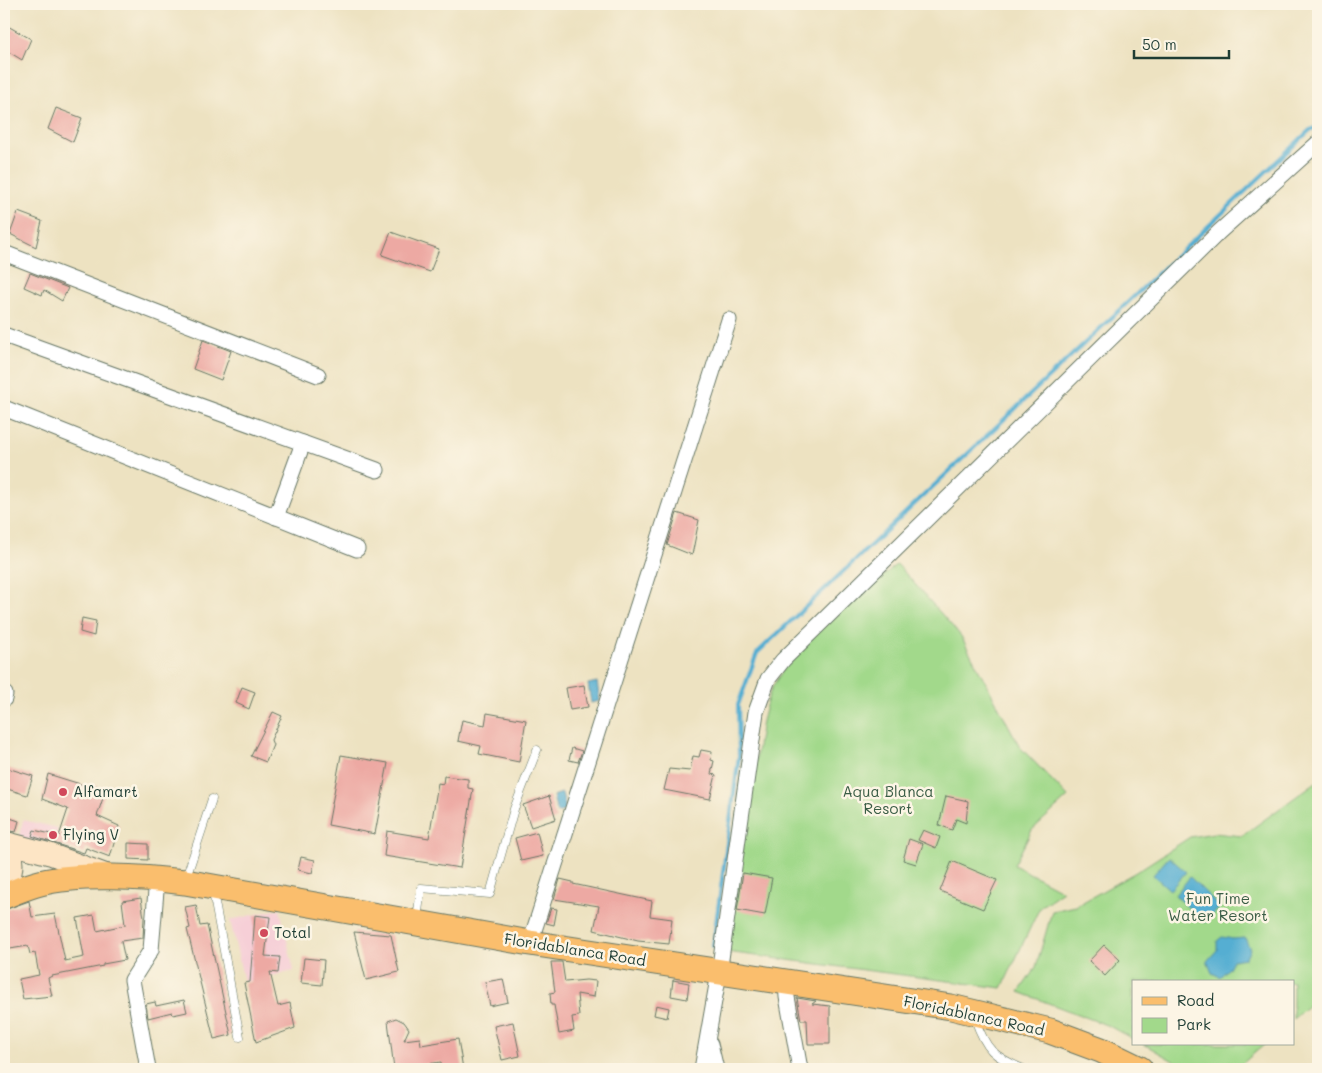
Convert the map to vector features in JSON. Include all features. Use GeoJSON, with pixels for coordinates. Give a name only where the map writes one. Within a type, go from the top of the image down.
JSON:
{"type":"FeatureCollection","features":[{"type":"Feature","properties":{"kind":"main road","name":"Floridablanca Road"},"geometry":{"type":"LineString","coordinates":[[4,896],[40,883],[112,877],[184,882],[530,943],[973,1012],[1050,1031],[1100,1050],[1140,1069]]}},
{"type":"Feature","properties":{"kind":"street"},"geometry":{"type":"LineString","coordinates":[[702,1069],[719,973],[756,712],[768,679],[783,660],[1220,232],[1318,143]]}},
{"type":"Feature","properties":{"kind":"street"},"geometry":{"type":"LineString","coordinates":[[4,253],[318,375]]}},
{"type":"Feature","properties":{"kind":"street"},"geometry":{"type":"LineString","coordinates":[[530,943],[729,320]]}},
{"type":"Feature","properties":{"kind":"street"},"geometry":{"type":"LineString","coordinates":[[4,334],[377,470]]}},
{"type":"Feature","properties":{"kind":"street"},"geometry":{"type":"LineString","coordinates":[[4,408],[357,549]]}},
{"type":"Feature","properties":{"kind":"street"},"geometry":{"type":"LineString","coordinates":[[276,517],[303,443]]}},
{"type":"Feature","properties":{"kind":"street"},"geometry":{"type":"LineString","coordinates":[[4,844],[50,854],[112,877]]}},
{"type":"Feature","properties":{"kind":"street"},"geometry":{"type":"LineString","coordinates":[[4,844],[11,852],[13,866],[4,896]]}},
{"type":"Feature","properties":{"kind":"street"},"geometry":{"type":"LineString","coordinates":[[148,1069],[132,980],[150,950],[157,879]]}},
{"type":"Feature","properties":{"kind":"street"},"geometry":{"type":"LineString","coordinates":[[786,983],[800,1069]]}},
{"type":"Feature","properties":{"kind":"street"},"geometry":{"type":"LineString","coordinates":[[708,1034],[716,1069]]}},
{"type":"Feature","properties":{"kind":"lane"},"geometry":{"type":"LineString","coordinates":[[416,924],[421,888],[490,894],[514,809],[537,750]]}},
{"type":"Feature","properties":{"kind":"lane"},"geometry":{"type":"LineString","coordinates":[[184,882],[212,799]]}},
{"type":"Feature","properties":{"kind":"lane"},"geometry":{"type":"LineString","coordinates":[[212,888],[240,1037]]}},
{"type":"Feature","properties":{"kind":"lane"},"geometry":{"type":"LineString","coordinates":[[973,1012],[983,1042],[990,1050],[1008,1066],[1023,1069]]}},
{"type":"Feature","properties":{"kind":"shaded area"},"geometry":{"type":"Polygon","coordinates":[[[23,820],[58,828],[52,851],[18,843],[23,820]]]}},
{"type":"Feature","properties":{"kind":"shaded area"},"geometry":{"type":"Polygon","coordinates":[[[280,909],[294,971],[244,982],[230,920],[280,909]]]}},
{"type":"Feature","properties":{"kind":"green space","name":"Aqua Blanca Resort"},"geometry":{"type":"Polygon","coordinates":[[[897,564],[961,636],[1020,747],[1068,797],[1032,830],[1014,865],[1063,891],[1040,907],[1002,988],[726,952],[762,721],[770,692],[783,670],[812,637],[828,621],[897,564]]]}},
{"type":"Feature","properties":{"kind":"green space","name":"Fun Time Water Resort"},"geometry":{"type":"Polygon","coordinates":[[[1316,782],[1318,784],[1318,997],[1294,1018],[1294,980],[1132,980],[1132,1038],[1109,1026],[1019,992],[1036,967],[1052,911],[1076,906],[1136,872],[1190,837],[1214,833],[1242,836],[1316,782]]]}},
{"type":"Feature","properties":{"kind":"green space"},"geometry":{"type":"Polygon","coordinates":[[[1147,1046],[1263,1046],[1236,1069],[1187,1069],[1147,1046]]]}},
{"type":"Feature","properties":{"kind":"water"},"geometry":{"type":"Polygon","coordinates":[[[597,682],[600,701],[591,703],[588,684],[597,682]]]}},
{"type":"Feature","properties":{"kind":"water"},"geometry":{"type":"Polygon","coordinates":[[[562,793],[566,810],[557,813],[553,796],[562,793]]]}},
{"type":"Feature","properties":{"kind":"water"},"geometry":{"type":"Polygon","coordinates":[[[1169,857],[1186,872],[1170,890],[1153,875],[1169,857]]]}},
{"type":"Feature","properties":{"kind":"water"},"geometry":{"type":"Polygon","coordinates":[[[1190,877],[1220,907],[1205,923],[1175,895],[1190,877]]]}},
{"type":"Feature","properties":{"kind":"water"},"geometry":{"type":"Polygon","coordinates":[[[1222,937],[1233,939],[1245,938],[1250,949],[1246,958],[1233,960],[1229,968],[1220,977],[1212,973],[1207,961],[1217,950],[1217,941],[1222,937]]]}},
{"type":"Feature","properties":{"kind":"building"},"geometry":{"type":"Polygon","coordinates":[[[4,24],[31,39],[22,60],[4,49],[4,24]]]}},
{"type":"Feature","properties":{"kind":"building"},"geometry":{"type":"Polygon","coordinates":[[[56,108],[82,118],[73,142],[48,129],[56,108]]]}},
{"type":"Feature","properties":{"kind":"building"},"geometry":{"type":"Polygon","coordinates":[[[18,212],[42,221],[36,247],[10,234],[18,212]]]}},
{"type":"Feature","properties":{"kind":"building"},"geometry":{"type":"Polygon","coordinates":[[[391,232],[439,249],[430,272],[382,255],[391,232]]]}},
{"type":"Feature","properties":{"kind":"building"},"geometry":{"type":"Polygon","coordinates":[[[30,273],[68,288],[62,301],[44,290],[42,295],[24,287],[30,273]]]}},
{"type":"Feature","properties":{"kind":"building"},"geometry":{"type":"Polygon","coordinates":[[[203,340],[231,351],[221,380],[193,369],[203,340]]]}},
{"type":"Feature","properties":{"kind":"building"},"geometry":{"type":"Polygon","coordinates":[[[677,513],[699,520],[692,555],[667,545],[677,513]]]}},
{"type":"Feature","properties":{"kind":"building"},"geometry":{"type":"Polygon","coordinates":[[[82,618],[96,621],[94,636],[80,632],[82,618]]]}},
{"type":"Feature","properties":{"kind":"building"},"geometry":{"type":"Polygon","coordinates":[[[584,685],[588,707],[570,710],[566,688],[584,685]]]}},
{"type":"Feature","properties":{"kind":"building"},"geometry":{"type":"Polygon","coordinates":[[[242,687],[255,692],[249,709],[236,703],[242,687]]]}},
{"type":"Feature","properties":{"kind":"building"},"geometry":{"type":"Polygon","coordinates":[[[273,712],[282,716],[271,740],[273,745],[266,762],[251,756],[273,712]]]}},
{"type":"Feature","properties":{"kind":"building"},"geometry":{"type":"Polygon","coordinates":[[[487,713],[526,720],[519,762],[479,754],[481,746],[458,741],[462,720],[485,725],[487,713]]]}},
{"type":"Feature","properties":{"kind":"building"},"geometry":{"type":"Polygon","coordinates":[[[572,748],[582,751],[578,762],[569,760],[572,748]]]}},
{"type":"Feature","properties":{"kind":"building"},"geometry":{"type":"Polygon","coordinates":[[[701,750],[712,752],[711,760],[714,761],[711,774],[716,775],[710,799],[664,790],[669,769],[690,771],[693,756],[699,757],[701,750]]]}},
{"type":"Feature","properties":{"kind":"building"},"geometry":{"type":"Polygon","coordinates":[[[341,755],[388,763],[375,834],[328,825],[341,755]]]}},
{"type":"Feature","properties":{"kind":"building"},"geometry":{"type":"Polygon","coordinates":[[[4,767],[33,776],[27,795],[4,788],[4,767]]]}},
{"type":"Feature","properties":{"kind":"building"},"geometry":{"type":"Polygon","coordinates":[[[48,774],[93,788],[94,785],[106,789],[97,816],[119,826],[110,857],[86,848],[84,853],[32,836],[34,830],[59,836],[68,809],[42,799],[48,774]]]}},
{"type":"Feature","properties":{"kind":"building"},"geometry":{"type":"Polygon","coordinates":[[[444,776],[468,779],[468,788],[473,789],[460,868],[384,856],[387,831],[429,838],[438,783],[443,784],[444,776]]]}},
{"type":"Feature","properties":{"kind":"building"},"geometry":{"type":"Polygon","coordinates":[[[549,796],[556,819],[531,827],[523,805],[549,796]]]}},
{"type":"Feature","properties":{"kind":"building"},"geometry":{"type":"Polygon","coordinates":[[[946,796],[968,801],[966,823],[956,819],[952,830],[939,825],[946,796]]]}},
{"type":"Feature","properties":{"kind":"building"},"geometry":{"type":"Polygon","coordinates":[[[4,816],[19,821],[16,832],[4,830],[4,816]]]}},
{"type":"Feature","properties":{"kind":"building"},"geometry":{"type":"Polygon","coordinates":[[[923,830],[940,837],[936,848],[918,840],[923,830]]]}},
{"type":"Feature","properties":{"kind":"building"},"geometry":{"type":"Polygon","coordinates":[[[537,832],[543,856],[521,861],[515,838],[537,832]]]}},
{"type":"Feature","properties":{"kind":"building"},"geometry":{"type":"Polygon","coordinates":[[[909,839],[923,844],[916,864],[903,860],[909,839]]]}},
{"type":"Feature","properties":{"kind":"building"},"geometry":{"type":"Polygon","coordinates":[[[128,843],[148,844],[148,860],[128,859],[128,843]]]}},
{"type":"Feature","properties":{"kind":"building"},"geometry":{"type":"Polygon","coordinates":[[[301,857],[315,860],[312,873],[298,870],[301,857]]]}},
{"type":"Feature","properties":{"kind":"building"},"geometry":{"type":"Polygon","coordinates":[[[952,861],[997,880],[983,909],[940,891],[952,861]]]}},
{"type":"Feature","properties":{"kind":"building"},"geometry":{"type":"Polygon","coordinates":[[[743,873],[772,878],[765,915],[737,910],[743,873]]]}},
{"type":"Feature","properties":{"kind":"building"},"geometry":{"type":"Polygon","coordinates":[[[560,879],[573,882],[573,884],[652,901],[650,916],[672,919],[669,944],[638,941],[594,930],[599,906],[554,899],[560,879]]]}},
{"type":"Feature","properties":{"kind":"building"},"geometry":{"type":"Polygon","coordinates":[[[141,898],[144,918],[143,938],[121,941],[125,960],[52,976],[48,978],[52,996],[23,999],[19,979],[39,975],[35,953],[30,954],[28,946],[4,950],[4,910],[29,901],[32,917],[55,914],[65,961],[84,957],[77,918],[94,915],[97,931],[125,925],[122,901],[141,898]]]}},
{"type":"Feature","properties":{"kind":"building"},"geometry":{"type":"Polygon","coordinates":[[[196,905],[200,926],[207,925],[231,1035],[214,1039],[187,929],[190,928],[185,907],[196,905]]]}},
{"type":"Feature","properties":{"kind":"building"},"geometry":{"type":"Polygon","coordinates":[[[551,908],[557,909],[554,925],[546,923],[551,908]]]}},
{"type":"Feature","properties":{"kind":"building"},"geometry":{"type":"Polygon","coordinates":[[[255,915],[270,917],[265,956],[280,957],[278,973],[270,972],[278,1006],[290,1003],[295,1028],[256,1042],[244,983],[250,982],[255,915]]]}},
{"type":"Feature","properties":{"kind":"building"},"geometry":{"type":"Polygon","coordinates":[[[354,932],[391,935],[399,972],[366,980],[354,932]]]}},
{"type":"Feature","properties":{"kind":"building"},"geometry":{"type":"Polygon","coordinates":[[[1104,945],[1120,960],[1105,976],[1089,961],[1104,945]]]}},
{"type":"Feature","properties":{"kind":"building"},"geometry":{"type":"Polygon","coordinates":[[[304,958],[324,960],[322,985],[301,983],[304,958]]]}},
{"type":"Feature","properties":{"kind":"building"},"geometry":{"type":"Polygon","coordinates":[[[551,962],[562,962],[565,982],[596,981],[594,997],[577,994],[579,1016],[572,1017],[574,1031],[559,1034],[554,1005],[551,1005],[550,993],[555,992],[551,962]]]}},
{"type":"Feature","properties":{"kind":"building"},"geometry":{"type":"Polygon","coordinates":[[[503,979],[508,1002],[490,1006],[485,982],[503,979]]]}},
{"type":"Feature","properties":{"kind":"building"},"geometry":{"type":"Polygon","coordinates":[[[673,980],[689,983],[687,999],[671,996],[673,980]]]}},
{"type":"Feature","properties":{"kind":"building"},"geometry":{"type":"Polygon","coordinates":[[[797,998],[816,1001],[812,1004],[830,1006],[830,1044],[808,1044],[807,1020],[801,1020],[797,998]]]}},
{"type":"Feature","properties":{"kind":"building"},"geometry":{"type":"Polygon","coordinates":[[[184,1000],[187,1012],[173,1015],[172,1012],[148,1018],[146,1004],[155,1002],[156,1006],[184,1000]]]}},
{"type":"Feature","properties":{"kind":"building"},"geometry":{"type":"Polygon","coordinates":[[[656,1005],[669,1008],[667,1018],[654,1015],[656,1005]]]}},
{"type":"Feature","properties":{"kind":"building"},"geometry":{"type":"Polygon","coordinates":[[[396,1018],[404,1022],[409,1029],[404,1040],[420,1038],[421,1045],[458,1039],[463,1069],[442,1069],[441,1062],[394,1069],[388,1021],[396,1018]]]}},
{"type":"Feature","properties":{"kind":"building"},"geometry":{"type":"Polygon","coordinates":[[[513,1022],[520,1056],[502,1060],[494,1026],[513,1022]]]}},
{"type":"Feature","properties":{"kind":"waterway"},"geometry":{"type":"LineString","coordinates":[[713,946],[739,756],[738,705],[757,653],[1310,130],[1318,127]]}},
{"type":"Feature","properties":{"kind":"place","name":"Alfamart"},"geometry":{"type":"Point","coordinates":[63,792]}},
{"type":"Feature","properties":{"kind":"place","name":"Flying V"},"geometry":{"type":"Point","coordinates":[53,835]}},
{"type":"Feature","properties":{"kind":"place","name":"Total"},"geometry":{"type":"Point","coordinates":[264,933]}}]}
